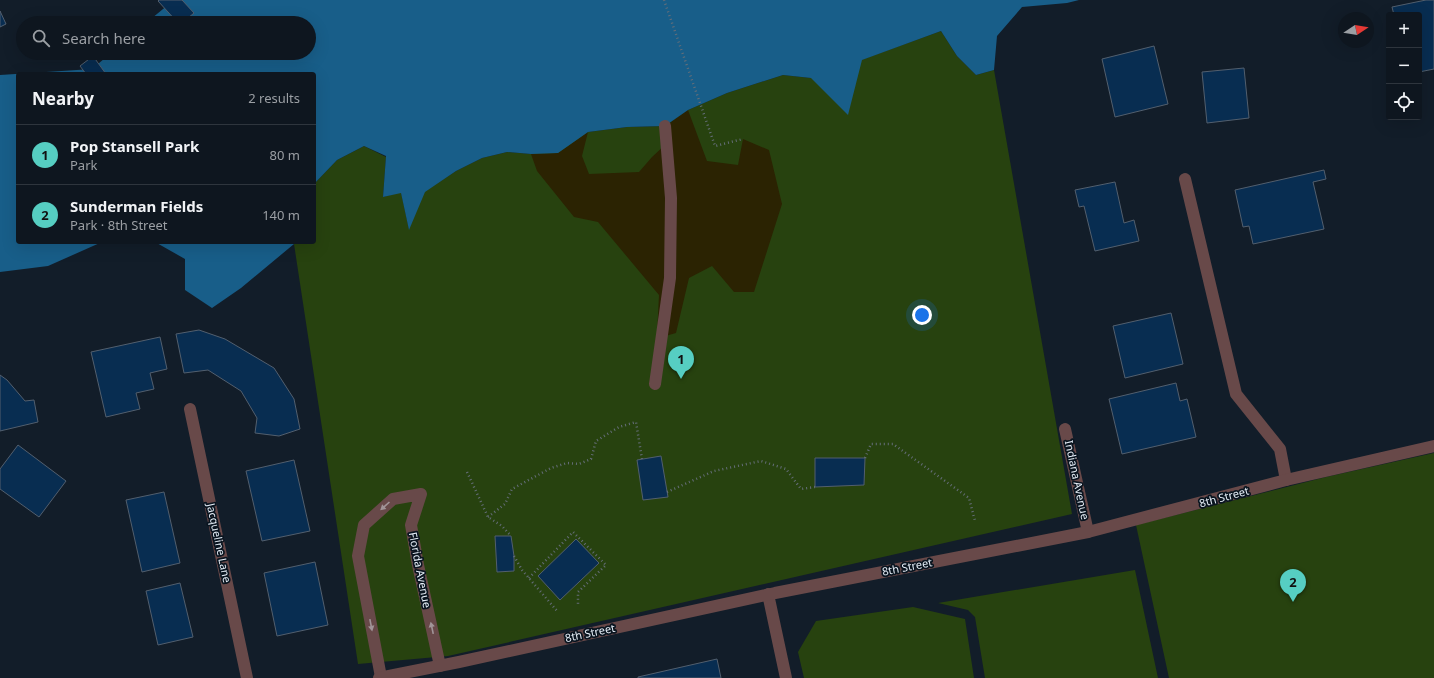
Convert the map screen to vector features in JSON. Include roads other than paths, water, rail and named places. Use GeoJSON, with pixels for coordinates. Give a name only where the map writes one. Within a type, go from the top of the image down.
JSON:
{"type":"FeatureCollection","features":[{"type":"Feature","properties":{"kind":"street"},"geometry":{"type":"LineString","coordinates":[[656,384],[670,278],[671,198],[664,126]]}},
{"type":"Feature","properties":{"kind":"street"},"geometry":{"type":"LineString","coordinates":[[1185,179],[1236,394],[1280,449],[1286,480]]}},
{"type":"Feature","properties":{"kind":"street","name":"Jacqueline Lane"},"geometry":{"type":"LineString","coordinates":[[190,409],[247,678]]}},
{"type":"Feature","properties":{"kind":"street","name":"Indiana Avenue"},"geometry":{"type":"LineString","coordinates":[[1065,429],[1088,532]]}},
{"type":"Feature","properties":{"kind":"street","name":"8th Street"},"geometry":{"type":"LineString","coordinates":[[380,678],[441,672],[768,594],[1088,532],[1286,480],[1434,446]]}},
{"type":"Feature","properties":{"kind":"street","name":"Florida Avenue"},"geometry":{"type":"LineString","coordinates":[[380,678],[358,556],[364,525],[393,499],[421,494],[411,525],[441,672]]}},
{"type":"Feature","properties":{"kind":"street"},"geometry":{"type":"LineString","coordinates":[[768,594],[786,678]]}},
{"type":"Feature","properties":{"kind":"water"},"geometry":{"type":"Polygon","coordinates":[[[174,0],[1079,0],[1067,3],[1022,7],[997,36],[994,70],[976,75],[957,56],[941,31],[862,60],[848,115],[811,78],[783,75],[727,93],[688,110],[665,126],[627,127],[588,132],[558,153],[531,154],[507,152],[482,158],[456,171],[425,192],[409,230],[401,193],[383,197],[386,156],[364,146],[337,160],[316,182],[316,72],[46,72],[92,69],[103,60],[316,60],[316,16],[155,16],[174,0]]]}},
{"type":"Feature","properties":{"kind":"water"},"geometry":{"type":"Polygon","coordinates":[[[16,74],[16,244],[98,244],[48,266],[0,272],[0,75],[16,74]]]}},
{"type":"Feature","properties":{"kind":"water"},"geometry":{"type":"Polygon","coordinates":[[[159,244],[294,244],[241,288],[212,308],[185,290],[185,259],[159,244]]]}},
{"type":"Feature","properties":{"kind":"place","name":"Pop Stansell Park"},"geometry":{"type":"Point","coordinates":[681,379]}},
{"type":"Feature","properties":{"kind":"place","name":"Sunderman Fields"},"geometry":{"type":"Point","coordinates":[1293,602]}}]}
